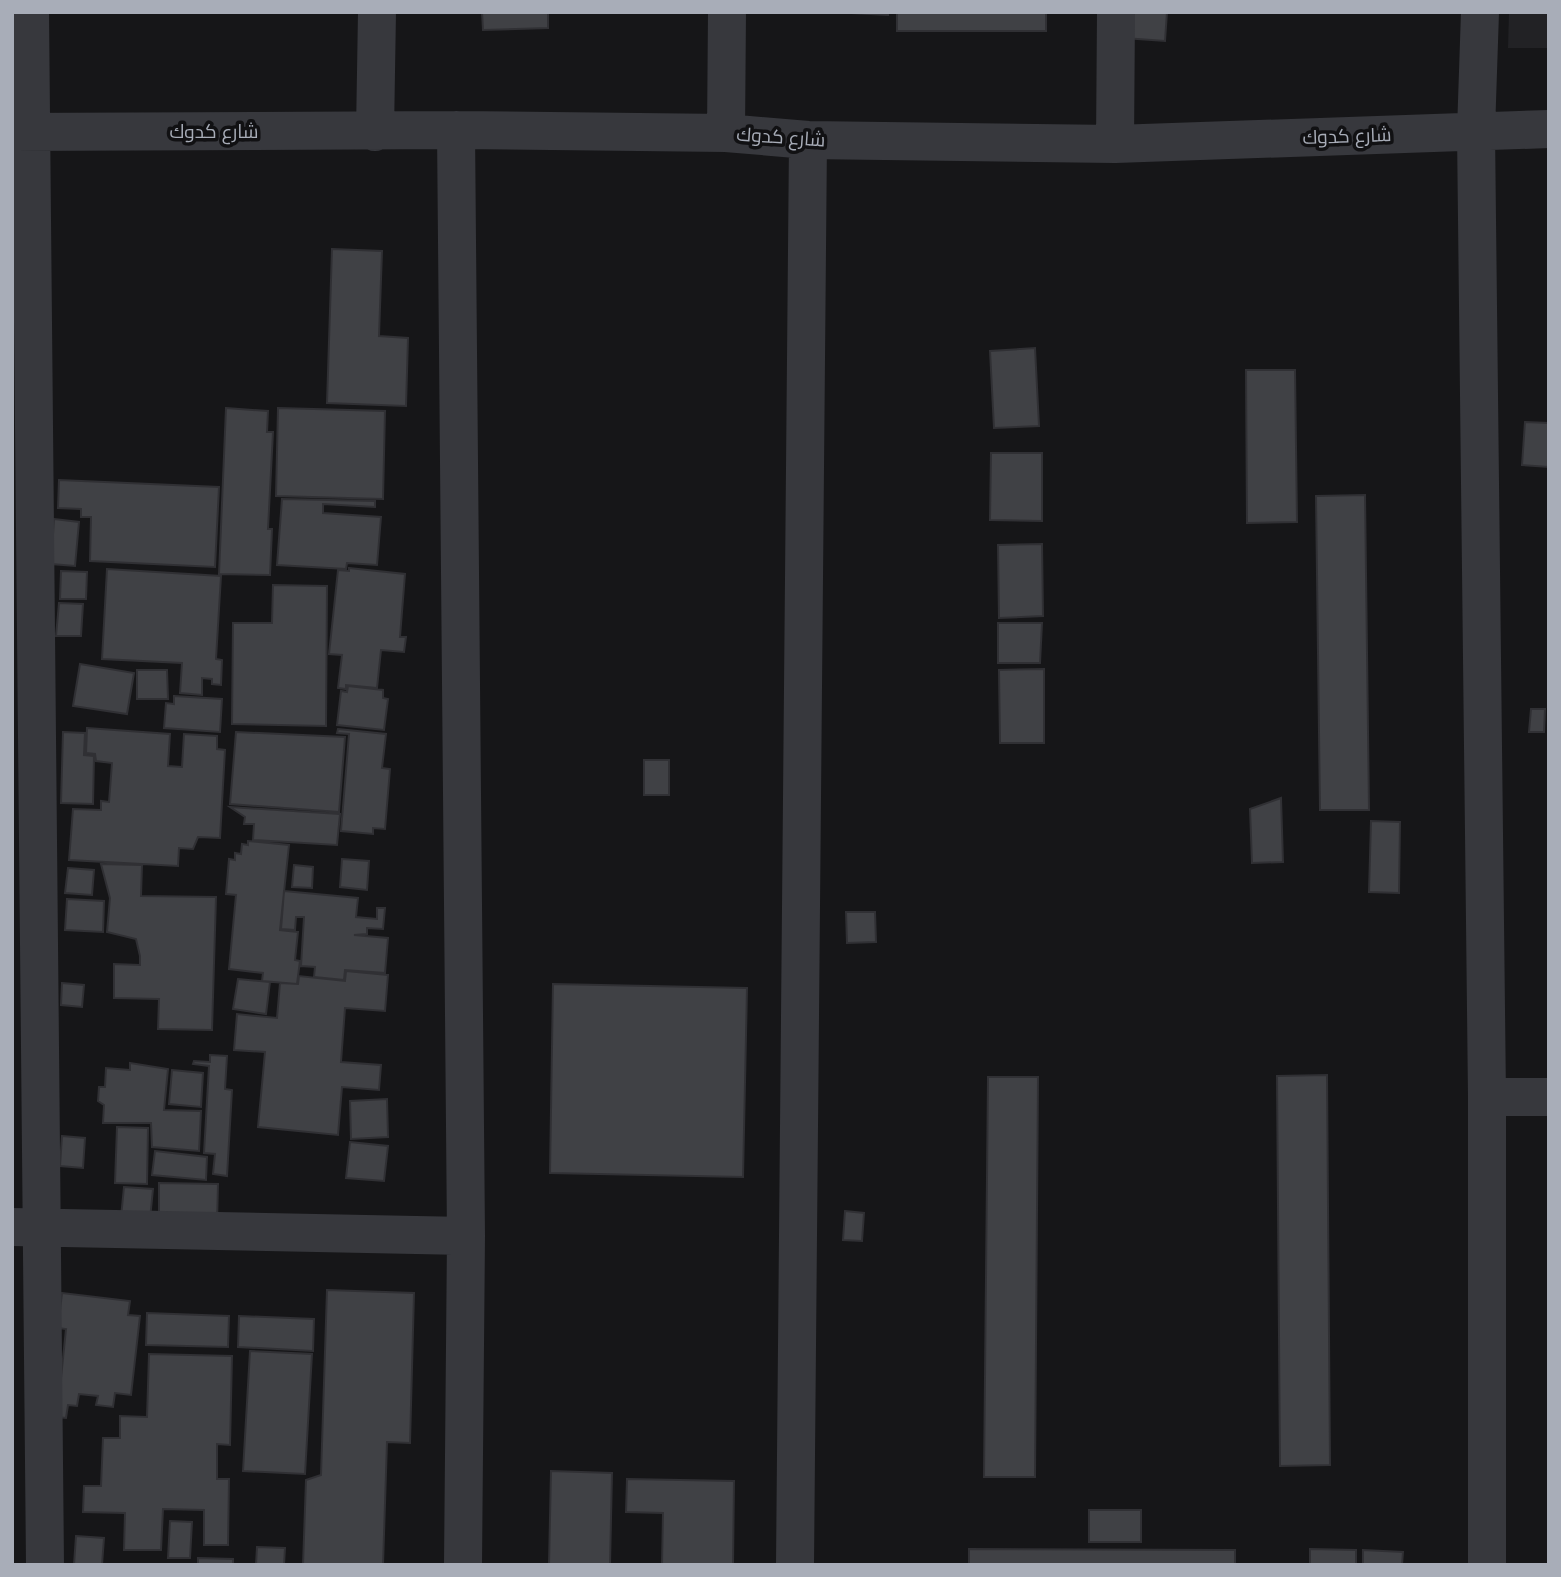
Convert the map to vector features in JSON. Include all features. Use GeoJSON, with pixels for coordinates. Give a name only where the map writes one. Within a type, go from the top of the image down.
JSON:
{"type":"FeatureCollection","features":[{"type":"Feature","properties":{"kind":"street"},"geometry":{"type":"LineString","coordinates":[[30,12],[22,131],[27,1226],[45,1565]]}},
{"type":"Feature","properties":{"kind":"street"},"geometry":{"type":"LineString","coordinates":[[375,132],[377,12]]}},
{"type":"Feature","properties":{"kind":"street"},"geometry":{"type":"LineString","coordinates":[[726,133],[727,12]]}},
{"type":"Feature","properties":{"kind":"street"},"geometry":{"type":"LineString","coordinates":[[1115,144],[1116,12]]}},
{"type":"Feature","properties":{"kind":"street"},"geometry":{"type":"LineString","coordinates":[[1480,12],[1476,131],[1486,1097],[1487,1565]]}},
{"type":"Feature","properties":{"kind":"street"},"geometry":{"type":"LineString","coordinates":[[456,130],[466,1236],[463,1565]]}},
{"type":"Feature","properties":{"kind":"street","name":"شارع كدوك"},"geometry":{"type":"LineString","coordinates":[[22,131],[456,130],[726,133],[808,140],[1115,144],[1549,130]]}},
{"type":"Feature","properties":{"kind":"street"},"geometry":{"type":"LineString","coordinates":[[796,1565],[808,140]]}},
{"type":"Feature","properties":{"kind":"street"},"geometry":{"type":"LineString","coordinates":[[1486,1097],[1549,1097]]}},
{"type":"Feature","properties":{"kind":"street"},"geometry":{"type":"LineString","coordinates":[[27,1226],[466,1236]]}},
{"type":"Feature","properties":{"kind":"shaded area"},"geometry":{"type":"Polygon","coordinates":[[[1509,12],[1549,12],[1549,48],[1508,48],[1509,12]]]}},
{"type":"Feature","properties":{"kind":"building"},"geometry":{"type":"Polygon","coordinates":[[[482,12],[548,12],[548,28],[483,30],[482,12]]]}},
{"type":"Feature","properties":{"kind":"building"},"geometry":{"type":"Polygon","coordinates":[[[832,12],[888,12],[888,15],[832,12]]]}},
{"type":"Feature","properties":{"kind":"building"},"geometry":{"type":"Polygon","coordinates":[[[897,12],[1046,12],[1046,31],[897,31],[897,12]]]}},
{"type":"Feature","properties":{"kind":"building"},"geometry":{"type":"Polygon","coordinates":[[[1126,12],[1167,12],[1165,41],[1124,38],[1126,12]]]}},
{"type":"Feature","properties":{"kind":"building"},"geometry":{"type":"Polygon","coordinates":[[[332,249],[382,251],[379,336],[408,338],[406,406],[327,403],[332,249]]]}},
{"type":"Feature","properties":{"kind":"building"},"geometry":{"type":"Polygon","coordinates":[[[1035,348],[1039,426],[994,428],[990,351],[1035,348]]]}},
{"type":"Feature","properties":{"kind":"building"},"geometry":{"type":"Polygon","coordinates":[[[1246,370],[1295,370],[1297,522],[1247,523],[1246,370]]]}},
{"type":"Feature","properties":{"kind":"building"},"geometry":{"type":"Polygon","coordinates":[[[226,408],[268,411],[267,432],[273,432],[268,529],[272,529],[270,575],[219,574],[226,408]]]}},
{"type":"Feature","properties":{"kind":"building"},"geometry":{"type":"Polygon","coordinates":[[[278,408],[385,411],[383,499],[276,496],[278,408]]]}},
{"type":"Feature","properties":{"kind":"building"},"geometry":{"type":"Polygon","coordinates":[[[1525,422],[1549,423],[1549,467],[1522,465],[1525,422]]]}},
{"type":"Feature","properties":{"kind":"building"},"geometry":{"type":"Polygon","coordinates":[[[991,453],[1042,453],[1042,521],[990,520],[991,453]]]}},
{"type":"Feature","properties":{"kind":"building"},"geometry":{"type":"Polygon","coordinates":[[[59,480],[219,487],[215,567],[90,561],[91,517],[81,517],[81,509],[58,508],[59,480]]]}},
{"type":"Feature","properties":{"kind":"building"},"geometry":{"type":"Polygon","coordinates":[[[1365,495],[1369,810],[1320,810],[1316,496],[1365,495]]]}},
{"type":"Feature","properties":{"kind":"building"},"geometry":{"type":"Polygon","coordinates":[[[282,499],[375,501],[375,507],[323,504],[323,513],[381,517],[377,565],[347,563],[346,569],[277,565],[282,499]]]}},
{"type":"Feature","properties":{"kind":"building"},"geometry":{"type":"Polygon","coordinates":[[[54,519],[79,522],[75,566],[51,564],[54,519]]]}},
{"type":"Feature","properties":{"kind":"building"},"geometry":{"type":"Polygon","coordinates":[[[1042,544],[1043,616],[999,618],[998,545],[1042,544]]]}},
{"type":"Feature","properties":{"kind":"building"},"geometry":{"type":"Polygon","coordinates":[[[349,568],[405,574],[400,637],[406,637],[404,652],[381,650],[377,688],[346,685],[346,689],[338,688],[342,655],[329,654],[338,570],[349,571],[349,568]]]}},
{"type":"Feature","properties":{"kind":"building"},"geometry":{"type":"Polygon","coordinates":[[[107,569],[221,576],[216,659],[222,660],[221,685],[212,684],[212,679],[202,678],[202,695],[180,693],[182,663],[102,659],[107,569]]]}},
{"type":"Feature","properties":{"kind":"building"},"geometry":{"type":"Polygon","coordinates":[[[61,571],[87,572],[86,599],[60,599],[61,571]]]}},
{"type":"Feature","properties":{"kind":"building"},"geometry":{"type":"Polygon","coordinates":[[[273,585],[327,586],[326,726],[232,724],[233,623],[272,623],[273,585]]]}},
{"type":"Feature","properties":{"kind":"building"},"geometry":{"type":"Polygon","coordinates":[[[59,603],[83,604],[81,636],[56,636],[59,603]]]}},
{"type":"Feature","properties":{"kind":"building"},"geometry":{"type":"Polygon","coordinates":[[[998,623],[1042,623],[1040,663],[998,663],[998,623]]]}},
{"type":"Feature","properties":{"kind":"building"},"geometry":{"type":"Polygon","coordinates":[[[80,664],[134,673],[127,714],[73,706],[80,664]]]}},
{"type":"Feature","properties":{"kind":"building"},"geometry":{"type":"Polygon","coordinates":[[[1044,669],[1044,743],[1000,743],[999,670],[1044,669]]]}},
{"type":"Feature","properties":{"kind":"building"},"geometry":{"type":"Polygon","coordinates":[[[137,670],[167,670],[168,699],[137,699],[137,670]]]}},
{"type":"Feature","properties":{"kind":"building"},"geometry":{"type":"Polygon","coordinates":[[[348,686],[383,690],[383,698],[388,699],[384,730],[337,725],[341,691],[347,692],[348,686]]]}},
{"type":"Feature","properties":{"kind":"building"},"geometry":{"type":"Polygon","coordinates":[[[174,696],[222,699],[220,732],[164,728],[166,703],[174,704],[174,696]]]}},
{"type":"Feature","properties":{"kind":"building"},"geometry":{"type":"Polygon","coordinates":[[[1531,709],[1545,709],[1544,732],[1529,732],[1531,709]]]}},
{"type":"Feature","properties":{"kind":"building"},"geometry":{"type":"Polygon","coordinates":[[[87,728],[170,734],[168,766],[182,767],[184,734],[217,736],[217,749],[225,750],[220,838],[198,837],[193,849],[179,848],[178,866],[69,860],[73,809],[101,810],[101,801],[109,802],[112,763],[96,761],[95,754],[86,753],[87,728]]]}},
{"type":"Feature","properties":{"kind":"building"},"geometry":{"type":"Polygon","coordinates":[[[338,729],[386,734],[382,768],[390,769],[385,829],[373,828],[373,834],[341,831],[349,734],[337,733],[338,729]]]}},
{"type":"Feature","properties":{"kind":"building"},"geometry":{"type":"Polygon","coordinates":[[[63,732],[85,733],[84,755],[94,756],[93,804],[61,803],[63,732]]]}},
{"type":"Feature","properties":{"kind":"building"},"geometry":{"type":"Polygon","coordinates":[[[236,732],[345,737],[339,812],[230,804],[236,732]]]}},
{"type":"Feature","properties":{"kind":"building"},"geometry":{"type":"Polygon","coordinates":[[[644,760],[669,760],[669,795],[644,795],[644,760]]]}},
{"type":"Feature","properties":{"kind":"building"},"geometry":{"type":"Polygon","coordinates":[[[1281,798],[1283,862],[1252,863],[1250,809],[1281,798]]]}},
{"type":"Feature","properties":{"kind":"building"},"geometry":{"type":"Polygon","coordinates":[[[230,807],[340,814],[337,845],[253,840],[254,824],[244,824],[245,817],[230,807]]]}},
{"type":"Feature","properties":{"kind":"building"},"geometry":{"type":"Polygon","coordinates":[[[1371,821],[1400,822],[1399,893],[1369,892],[1371,821]]]}},
{"type":"Feature","properties":{"kind":"building"},"geometry":{"type":"Polygon","coordinates":[[[248,841],[289,845],[280,930],[298,932],[295,960],[300,961],[297,984],[262,981],[263,973],[229,969],[236,895],[226,894],[229,859],[235,860],[235,853],[241,854],[242,844],[248,845],[248,841]]]}},
{"type":"Feature","properties":{"kind":"building"},"geometry":{"type":"Polygon","coordinates":[[[342,859],[369,861],[367,890],[340,887],[342,859]]]}},
{"type":"Feature","properties":{"kind":"building"},"geometry":{"type":"Polygon","coordinates":[[[101,864],[142,865],[141,896],[216,897],[212,1030],[158,1029],[159,999],[114,998],[114,964],[140,965],[140,956],[136,939],[107,932],[110,898],[101,864]]]}},
{"type":"Feature","properties":{"kind":"building"},"geometry":{"type":"Polygon","coordinates":[[[294,865],[313,867],[312,888],[292,887],[294,865]]]}},
{"type":"Feature","properties":{"kind":"building"},"geometry":{"type":"Polygon","coordinates":[[[68,868],[94,870],[92,895],[65,893],[68,868]]]}},
{"type":"Feature","properties":{"kind":"building"},"geometry":{"type":"Polygon","coordinates":[[[284,891],[358,898],[356,917],[377,919],[377,908],[385,908],[383,929],[367,928],[367,934],[354,935],[388,938],[385,973],[345,970],[344,980],[314,977],[315,967],[301,966],[304,917],[296,917],[295,930],[281,929],[284,891]]]}},
{"type":"Feature","properties":{"kind":"building"},"geometry":{"type":"Polygon","coordinates":[[[67,899],[104,901],[103,932],[65,930],[67,899]]]}},
{"type":"Feature","properties":{"kind":"building"},"geometry":{"type":"Polygon","coordinates":[[[846,912],[875,912],[876,942],[847,943],[846,912]]]}},
{"type":"Feature","properties":{"kind":"building"},"geometry":{"type":"Polygon","coordinates":[[[346,971],[388,975],[385,1011],[345,1008],[341,1062],[381,1065],[379,1090],[342,1087],[338,1135],[258,1127],[265,1052],[234,1050],[237,1014],[277,1018],[280,983],[298,984],[299,976],[345,981],[346,971]]]}},
{"type":"Feature","properties":{"kind":"building"},"geometry":{"type":"Polygon","coordinates":[[[238,979],[270,982],[266,1014],[233,1009],[238,979]]]}},
{"type":"Feature","properties":{"kind":"building"},"geometry":{"type":"Polygon","coordinates":[[[62,983],[84,985],[82,1007],[61,1005],[62,983]]]}},
{"type":"Feature","properties":{"kind":"building"},"geometry":{"type":"Polygon","coordinates":[[[553,984],[747,988],[743,1177],[550,1173],[553,984]]]}},
{"type":"Feature","properties":{"kind":"building"},"geometry":{"type":"Polygon","coordinates":[[[210,1055],[227,1056],[225,1089],[232,1090],[227,1176],[213,1174],[215,1154],[204,1153],[209,1066],[193,1064],[194,1061],[210,1062],[210,1055]]]}},
{"type":"Feature","properties":{"kind":"building"},"geometry":{"type":"Polygon","coordinates":[[[130,1063],[168,1069],[164,1110],[201,1111],[199,1151],[152,1147],[151,1123],[103,1123],[104,1105],[98,1101],[99,1087],[105,1087],[106,1068],[130,1070],[130,1063]]]}},
{"type":"Feature","properties":{"kind":"building"},"geometry":{"type":"Polygon","coordinates":[[[172,1070],[203,1073],[201,1107],[169,1104],[172,1070]]]}},
{"type":"Feature","properties":{"kind":"building"},"geometry":{"type":"Polygon","coordinates":[[[1327,1075],[1330,1465],[1280,1466],[1277,1076],[1327,1075]]]}},
{"type":"Feature","properties":{"kind":"building"},"geometry":{"type":"Polygon","coordinates":[[[988,1077],[1038,1077],[1035,1477],[984,1477],[988,1077]]]}},
{"type":"Feature","properties":{"kind":"building"},"geometry":{"type":"Polygon","coordinates":[[[387,1099],[388,1137],[351,1139],[350,1101],[387,1099]]]}},
{"type":"Feature","properties":{"kind":"building"},"geometry":{"type":"Polygon","coordinates":[[[117,1127],[148,1128],[147,1184],[115,1183],[117,1127]]]}},
{"type":"Feature","properties":{"kind":"building"},"geometry":{"type":"Polygon","coordinates":[[[62,1136],[85,1138],[83,1168],[60,1166],[62,1136]]]}},
{"type":"Feature","properties":{"kind":"building"},"geometry":{"type":"Polygon","coordinates":[[[350,1142],[388,1146],[384,1181],[346,1178],[350,1142]]]}},
{"type":"Feature","properties":{"kind":"building"},"geometry":{"type":"Polygon","coordinates":[[[155,1151],[207,1157],[206,1180],[152,1175],[155,1151]]]}},
{"type":"Feature","properties":{"kind":"building"},"geometry":{"type":"Polygon","coordinates":[[[159,1183],[218,1184],[217,1223],[159,1222],[159,1183]]]}},
{"type":"Feature","properties":{"kind":"building"},"geometry":{"type":"Polygon","coordinates":[[[124,1187],[153,1189],[150,1219],[121,1217],[124,1187]]]}},
{"type":"Feature","properties":{"kind":"building"},"geometry":{"type":"Polygon","coordinates":[[[845,1211],[864,1213],[862,1241],[843,1240],[845,1211]]]}},
{"type":"Feature","properties":{"kind":"building"},"geometry":{"type":"Polygon","coordinates":[[[327,1290],[414,1293],[410,1443],[387,1442],[383,1565],[303,1565],[306,1480],[321,1475],[327,1290]]]}},
{"type":"Feature","properties":{"kind":"building"},"geometry":{"type":"Polygon","coordinates":[[[62,1293],[130,1301],[128,1315],[140,1316],[131,1395],[115,1393],[113,1407],[96,1405],[98,1396],[79,1394],[77,1406],[68,1405],[66,1418],[57,1417],[66,1329],[58,1328],[62,1293]]]}},
{"type":"Feature","properties":{"kind":"building"},"geometry":{"type":"Polygon","coordinates":[[[147,1313],[229,1316],[228,1347],[146,1345],[147,1313]]]}},
{"type":"Feature","properties":{"kind":"building"},"geometry":{"type":"Polygon","coordinates":[[[239,1316],[314,1319],[313,1351],[238,1347],[239,1316]]]}},
{"type":"Feature","properties":{"kind":"building"},"geometry":{"type":"Polygon","coordinates":[[[250,1351],[312,1354],[305,1474],[243,1471],[250,1351]]]}},
{"type":"Feature","properties":{"kind":"building"},"geometry":{"type":"Polygon","coordinates":[[[149,1354],[232,1356],[230,1445],[217,1444],[217,1479],[229,1479],[228,1545],[204,1545],[204,1510],[163,1509],[161,1550],[124,1550],[125,1513],[83,1512],[84,1486],[101,1486],[103,1438],[120,1438],[120,1416],[147,1417],[149,1354]]]}},
{"type":"Feature","properties":{"kind":"building"},"geometry":{"type":"Polygon","coordinates":[[[551,1471],[612,1473],[610,1565],[549,1565],[551,1471]]]}},
{"type":"Feature","properties":{"kind":"building"},"geometry":{"type":"Polygon","coordinates":[[[627,1479],[734,1481],[733,1565],[662,1565],[663,1513],[626,1512],[627,1479]]]}},
{"type":"Feature","properties":{"kind":"building"},"geometry":{"type":"Polygon","coordinates":[[[1089,1510],[1141,1510],[1141,1542],[1089,1542],[1089,1510]]]}},
{"type":"Feature","properties":{"kind":"building"},"geometry":{"type":"Polygon","coordinates":[[[170,1521],[192,1522],[190,1558],[168,1558],[170,1521]]]}},
{"type":"Feature","properties":{"kind":"building"},"geometry":{"type":"Polygon","coordinates":[[[76,1536],[104,1538],[102,1565],[74,1565],[76,1536]]]}},
{"type":"Feature","properties":{"kind":"building"},"geometry":{"type":"Polygon","coordinates":[[[257,1547],[285,1548],[284,1565],[256,1565],[257,1547]]]}},
{"type":"Feature","properties":{"kind":"building"},"geometry":{"type":"Polygon","coordinates":[[[969,1549],[1235,1550],[1235,1565],[969,1565],[969,1549]]]}},
{"type":"Feature","properties":{"kind":"building"},"geometry":{"type":"Polygon","coordinates":[[[1310,1549],[1356,1550],[1356,1565],[1310,1565],[1310,1549]]]}},
{"type":"Feature","properties":{"kind":"building"},"geometry":{"type":"Polygon","coordinates":[[[1363,1550],[1403,1552],[1402,1565],[1363,1565],[1363,1550]]]}},
{"type":"Feature","properties":{"kind":"building"},"geometry":{"type":"Polygon","coordinates":[[[198,1558],[233,1559],[233,1565],[198,1565],[198,1558]]]}}]}
